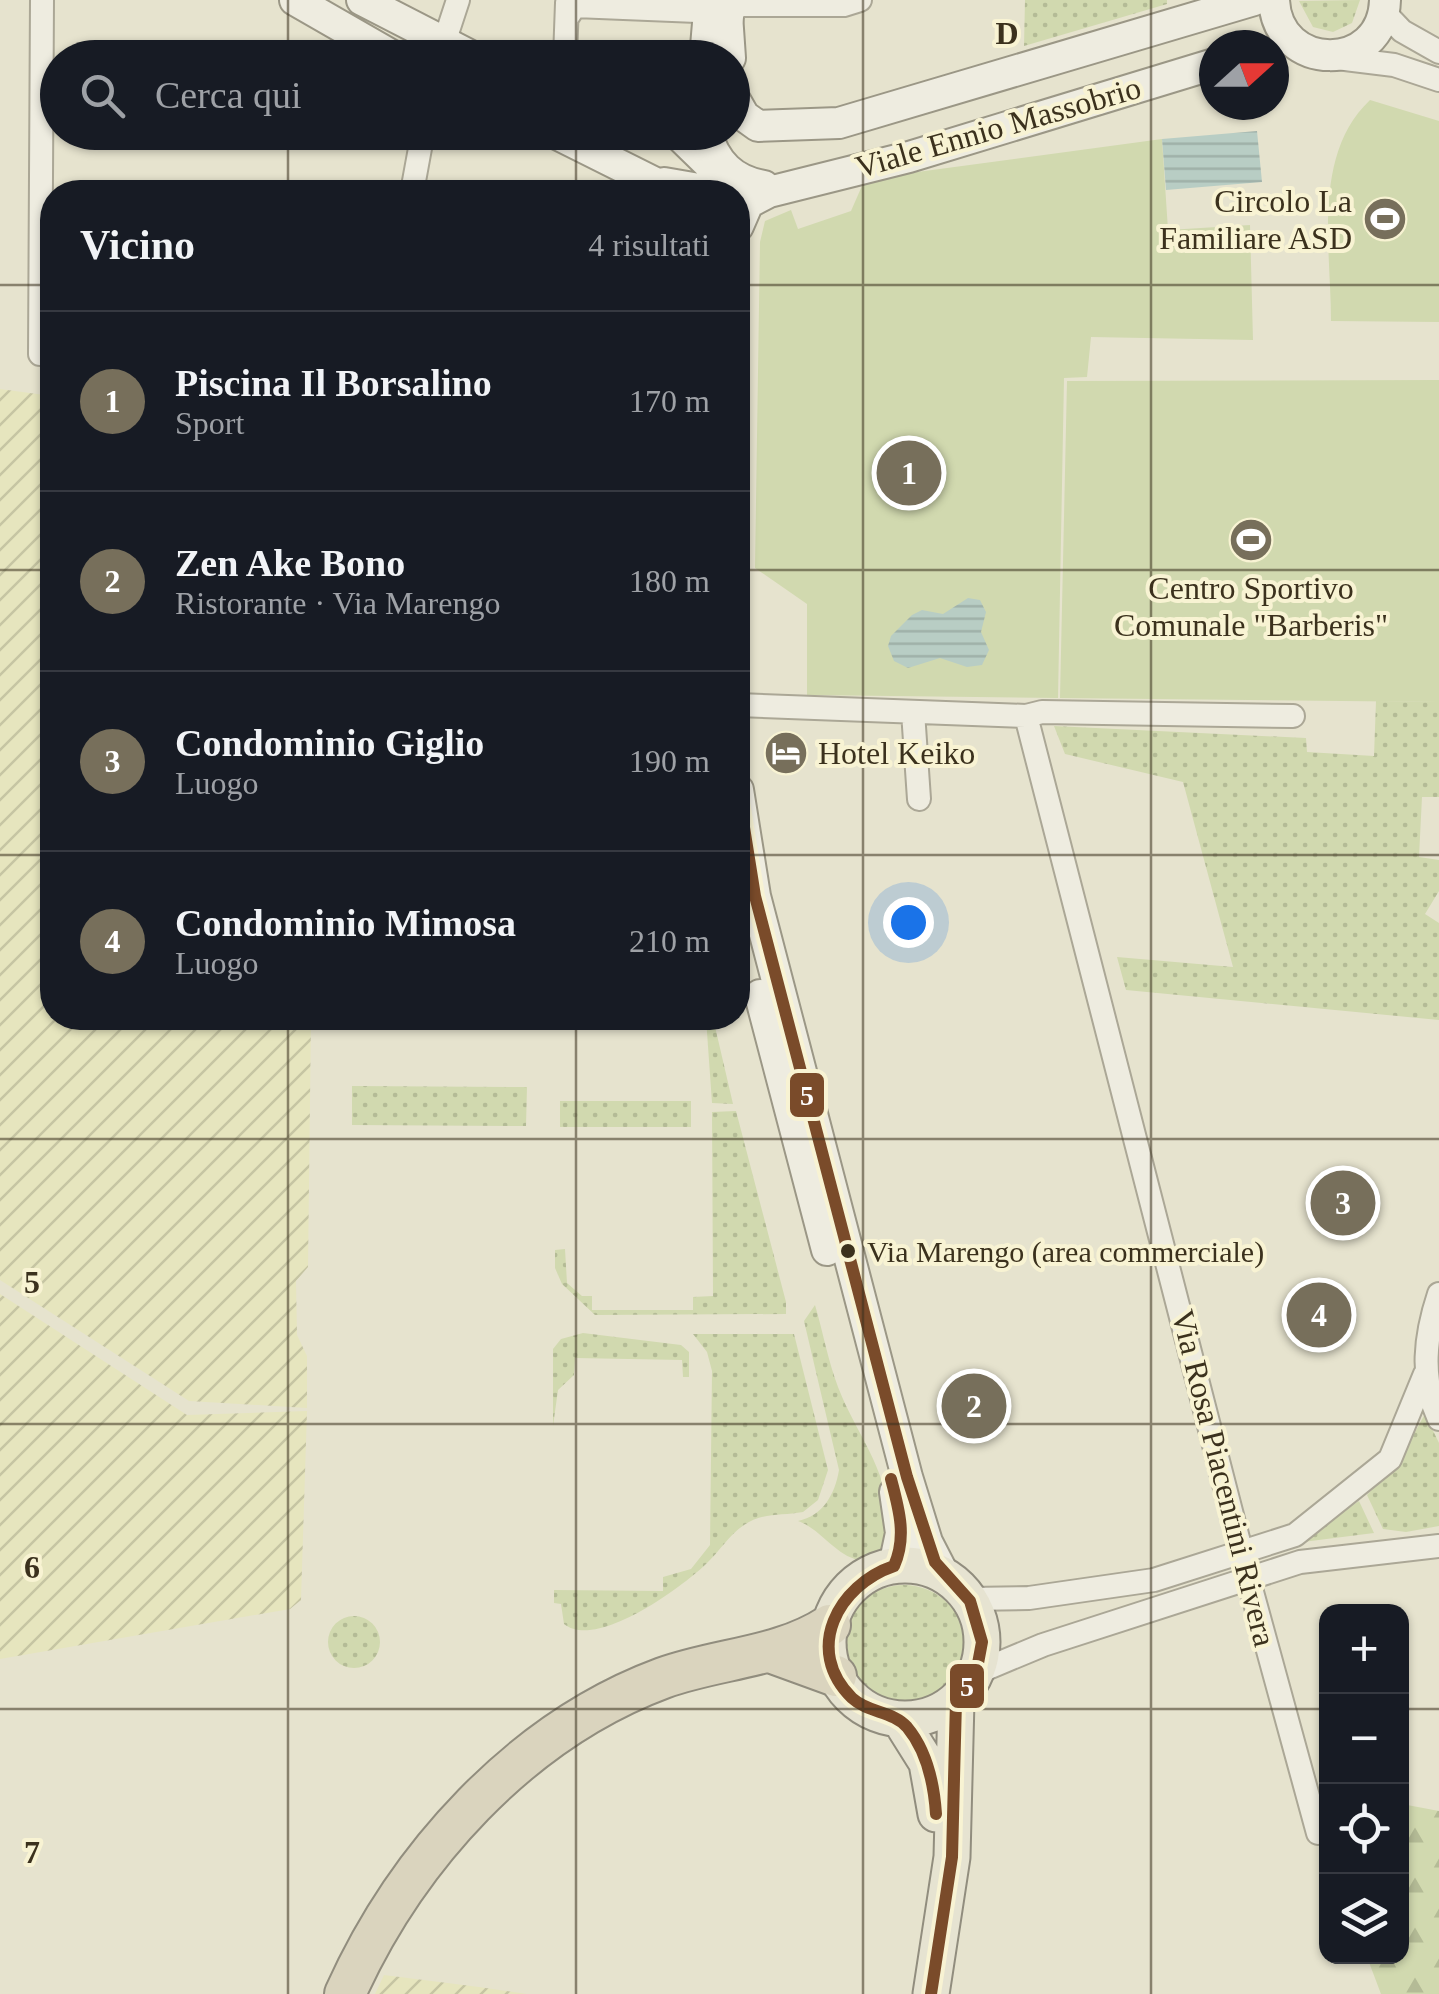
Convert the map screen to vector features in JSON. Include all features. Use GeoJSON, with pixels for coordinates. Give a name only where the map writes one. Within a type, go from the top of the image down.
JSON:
{"type":"FeatureCollection","features":[{"type":"Feature","properties":{"kind":"highway"},"geometry":{"type":"LineString","coordinates":[[345,1994],[369,1940],[422,1863],[480,1797],[579,1720],[626,1694],[695,1667],[770,1652],[830,1625]]}},
{"type":"Feature","properties":{"kind":"highway"},"geometry":{"type":"LineString","coordinates":[[770,1652],[836,1676]]}},
{"type":"Feature","properties":{"kind":"main road"},"geometry":{"type":"LineString","coordinates":[[295,0],[365,40]]}},
{"type":"Feature","properties":{"kind":"main road"},"geometry":{"type":"LineString","coordinates":[[362,0],[425,40]]}},
{"type":"Feature","properties":{"kind":"main road"},"geometry":{"type":"LineString","coordinates":[[707,40],[709,0]]}},
{"type":"Feature","properties":{"kind":"main road","name":"Viale Ennio Massobrio"},"geometry":{"type":"LineString","coordinates":[[778,128],[839,123],[874,114],[1254,0]]}},
{"type":"Feature","properties":{"kind":"main road"},"geometry":{"type":"LineString","coordinates":[[1274,0],[1282,31],[1297,51],[1353,52],[1364,45],[1385,6]]}},
{"type":"Feature","properties":{"kind":"main road","name":"Viale Ennio Massobrio"},"geometry":{"type":"LineString","coordinates":[[782,188],[909,156],[1199,69]]}},
{"type":"Feature","properties":{"kind":"main road"},"geometry":{"type":"LineString","coordinates":[[750,121],[778,128]]}},
{"type":"Feature","properties":{"kind":"main road"},"geometry":{"type":"LineString","coordinates":[[750,140],[778,128]]}},
{"type":"Feature","properties":{"kind":"main road"},"geometry":{"type":"LineString","coordinates":[[629,150],[741,180]]}},
{"type":"Feature","properties":{"kind":"main road"},"geometry":{"type":"LineString","coordinates":[[709,169],[735,150]]}},
{"type":"Feature","properties":{"kind":"main road"},"geometry":{"type":"LineString","coordinates":[[750,183],[782,188]]}},
{"type":"Feature","properties":{"kind":"main road"},"geometry":{"type":"LineString","coordinates":[[750,200],[782,188]]}},
{"type":"Feature","properties":{"kind":"main road"},"geometry":{"type":"LineString","coordinates":[[750,865],[918,1516],[982,1634],[966,1687],[952,1857],[930,1994]]}},
{"type":"Feature","properties":{"kind":"main road"},"geometry":{"type":"LineString","coordinates":[[750,954],[786,1100],[898,1504],[901,1542],[894,1566]]}},
{"type":"Feature","properties":{"kind":"main road"},"geometry":{"type":"LineString","coordinates":[[956,1587],[918,1566],[894,1566],[872,1572],[852,1586],[830,1625],[828,1647],[836,1676],[859,1705],[900,1720],[932,1715],[966,1687]]}},
{"type":"Feature","properties":{"kind":"main road"},"geometry":{"type":"LineString","coordinates":[[900,1720],[922,1750],[936,1802],[934,1867],[909,1994]]}},
{"type":"Feature","properties":{"kind":"street"},"geometry":{"type":"LineString","coordinates":[[42,0],[42,40]]}},
{"type":"Feature","properties":{"kind":"street"},"geometry":{"type":"LineString","coordinates":[[444,40],[458,0]]}},
{"type":"Feature","properties":{"kind":"street"},"geometry":{"type":"LineString","coordinates":[[566,40],[567,9],[575,6],[697,11],[709,0]]}},
{"type":"Feature","properties":{"kind":"street"},"geometry":{"type":"LineString","coordinates":[[729,29],[733,10],[740,6],[844,4],[860,0]]}},
{"type":"Feature","properties":{"kind":"street"},"geometry":{"type":"LineString","coordinates":[[1385,6],[1402,31],[1439,52]]}},
{"type":"Feature","properties":{"kind":"street"},"geometry":{"type":"LineString","coordinates":[[1297,51],[1373,61],[1439,80]]}},
{"type":"Feature","properties":{"kind":"street"},"geometry":{"type":"LineString","coordinates":[[40,150],[40,180]]}},
{"type":"Feature","properties":{"kind":"street"},"geometry":{"type":"LineString","coordinates":[[414,180],[420,150]]}},
{"type":"Feature","properties":{"kind":"street"},"geometry":{"type":"LineString","coordinates":[[750,705],[1026,716],[1042,712],[1293,716]]}},
{"type":"Feature","properties":{"kind":"street"},"geometry":{"type":"LineString","coordinates":[[913,712],[919,798]]}},
{"type":"Feature","properties":{"kind":"street","name":"Via Rosa Piacentini Rivera"},"geometry":{"type":"LineString","coordinates":[[1026,716],[1248,1581],[1318,1834]]}},
{"type":"Feature","properties":{"kind":"street"},"geometry":{"type":"LineString","coordinates":[[956,1587],[1029,1598],[1154,1580],[1295,1535],[1390,1459],[1425,1374],[1429,1323],[1439,1294]]}},
{"type":"Feature","properties":{"kind":"street"},"geometry":{"type":"LineString","coordinates":[[1425,1374],[1439,1419]]}},
{"type":"Feature","properties":{"kind":"street"},"geometry":{"type":"LineString","coordinates":[[966,1687],[1043,1645],[1300,1562],[1439,1546]]}},
{"type":"Feature","properties":{"kind":"green space"},"geometry":{"type":"Polygon","coordinates":[[[1025,0],[1167,0],[1167,4],[1024,46],[1025,0]]]}},
{"type":"Feature","properties":{"kind":"green space"},"geometry":{"type":"Polygon","coordinates":[[[1360,0],[1352,23],[1333,32],[1313,27],[1299,1],[1360,0]]]}},
{"type":"Feature","properties":{"kind":"green space","name":"Circolo La Familiare ASD"},"geometry":{"type":"Polygon","coordinates":[[[1370,100],[1439,121],[1439,322],[1331,321],[1328,233],[1332,175],[1339,147],[1370,100]]]}},
{"type":"Feature","properties":{"kind":"green space"},"geometry":{"type":"Polygon","coordinates":[[[1162,139],[1168,230],[1250,225],[1253,340],[1091,337],[1087,377],[1064,378],[1058,698],[807,695],[807,604],[755,568],[760,242],[765,221],[791,210],[798,229],[851,211],[865,179],[1162,139]]]}},
{"type":"Feature","properties":{"kind":"green space","name":"Centro Sportivo Comunale \"Barberis\""},"geometry":{"type":"Polygon","coordinates":[[[1439,380],[1439,702],[1060,698],[1067,381],[1439,380]]]}},
{"type":"Feature","properties":{"kind":"green space"},"geometry":{"type":"Polygon","coordinates":[[[0,389],[40,394],[40,1030],[311,1030],[308,1267],[296,1281],[297,1335],[307,1356],[307,1408],[189,1401],[0,1280],[0,389]]]}},
{"type":"Feature","properties":{"kind":"green space"},"geometry":{"type":"Polygon","coordinates":[[[1376,701],[1439,702],[1439,797],[1422,797],[1419,857],[1439,860],[1439,891],[1425,914],[1439,923],[1439,1020],[1126,990],[1117,957],[1233,967],[1183,782],[1065,754],[1054,726],[1306,738],[1307,752],[1374,756],[1376,701]]]}},
{"type":"Feature","properties":{"kind":"green space"},"geometry":{"type":"Polygon","coordinates":[[[707,1030],[716,1030],[733,1104],[712,1103],[707,1030]]]}},
{"type":"Feature","properties":{"kind":"green space"},"geometry":{"type":"Polygon","coordinates":[[[352,1086],[527,1087],[526,1126],[352,1125],[352,1086]]]}},
{"type":"Feature","properties":{"kind":"green space"},"geometry":{"type":"Polygon","coordinates":[[[560,1101],[691,1101],[691,1127],[560,1127],[560,1101]]]}},
{"type":"Feature","properties":{"kind":"green space"},"geometry":{"type":"Polygon","coordinates":[[[736,1111],[786,1314],[595,1315],[562,1284],[555,1268],[555,1250],[565,1249],[567,1283],[582,1296],[592,1296],[592,1310],[693,1310],[693,1297],[713,1296],[712,1112],[736,1111]]]}},
{"type":"Feature","properties":{"kind":"green space"},"geometry":{"type":"Polygon","coordinates":[[[0,1294],[187,1415],[307,1411],[301,1600],[290,1609],[0,1659],[0,1294]]]}},
{"type":"Feature","properties":{"kind":"green space"},"geometry":{"type":"Polygon","coordinates":[[[815,1305],[838,1387],[875,1463],[887,1502],[884,1547],[864,1560],[838,1550],[798,1521],[826,1503],[839,1470],[804,1321],[815,1305]]]}},
{"type":"Feature","properties":{"kind":"green space"},"geometry":{"type":"Polygon","coordinates":[[[583,1333],[681,1345],[689,1352],[689,1377],[683,1377],[682,1360],[575,1358],[574,1375],[558,1390],[553,1426],[553,1349],[561,1339],[583,1333]]]}},
{"type":"Feature","properties":{"kind":"green space"},"geometry":{"type":"Polygon","coordinates":[[[693,1334],[794,1334],[828,1470],[818,1500],[803,1512],[751,1521],[694,1575],[658,1601],[616,1623],[578,1630],[564,1624],[561,1604],[554,1603],[554,1590],[663,1591],[663,1577],[691,1569],[710,1545],[712,1371],[707,1352],[693,1334]]]}},
{"type":"Feature","properties":{"kind":"green space"},"geometry":{"type":"Polygon","coordinates":[[[1425,1414],[1439,1443],[1439,1526],[1406,1532],[1383,1529],[1367,1495],[1401,1457],[1425,1414]]]}},
{"type":"Feature","properties":{"kind":"green space"},"geometry":{"type":"Polygon","coordinates":[[[1359,1501],[1374,1533],[1295,1543],[1359,1501]]]}},
{"type":"Feature","properties":{"kind":"green space"},"geometry":{"type":"Polygon","coordinates":[[[904,1585],[928,1590],[948,1603],[961,1623],[966,1647],[961,1671],[948,1691],[928,1704],[904,1709],[880,1704],[860,1691],[847,1671],[842,1647],[847,1623],[860,1603],[880,1590],[904,1585]]]}},
{"type":"Feature","properties":{"kind":"green space"},"geometry":{"type":"Polygon","coordinates":[[[354,1616],[372,1624],[380,1642],[372,1660],[354,1668],[336,1660],[328,1642],[336,1624],[354,1616]]]}},
{"type":"Feature","properties":{"kind":"green space"},"geometry":{"type":"Polygon","coordinates":[[[1409,1805],[1439,1811],[1439,1994],[1381,1994],[1370,1964],[1409,1964],[1409,1805]]]}},
{"type":"Feature","properties":{"kind":"green space"},"geometry":{"type":"Polygon","coordinates":[[[384,1975],[479,1987],[527,1994],[375,1994],[384,1975]]]}},
{"type":"Feature","properties":{"kind":"shaded area"},"geometry":{"type":"Polygon","coordinates":[[[1257,131],[1262,182],[1166,190],[1162,139],[1257,131]]]}},
{"type":"Feature","properties":{"kind":"shaded area"},"geometry":{"type":"Polygon","coordinates":[[[968,598],[980,600],[986,612],[981,632],[989,650],[982,665],[967,667],[940,658],[908,668],[894,661],[888,646],[891,636],[912,615],[922,610],[943,614],[968,598]]]}},
{"type":"Feature","properties":{"kind":"transit line","name":"5"},"geometry":{"type":"LineString","coordinates":[[750,865],[907,1477],[935,1562],[970,1601],[982,1642],[976,1674],[956,1701],[952,1857],[931,1994]]}},
{"type":"Feature","properties":{"kind":"transit line","name":"5"},"geometry":{"type":"LineString","coordinates":[[891,1479],[900,1523],[898,1555],[894,1566],[874,1575],[843,1603],[829,1640],[830,1660],[837,1679],[852,1698],[901,1722],[914,1736],[928,1768],[936,1814]]}},
{"type":"Feature","properties":{"kind":"place","name":"Circolo La Familiare ASD"},"geometry":{"type":"Point","coordinates":[1385,219]}},
{"type":"Feature","properties":{"kind":"place","name":"Piscina Il Borsalino"},"geometry":{"type":"Point","coordinates":[909,473]}},
{"type":"Feature","properties":{"kind":"place","name":"Centro Sportivo Comunale \"Barberis\""},"geometry":{"type":"Point","coordinates":[1251,540]}},
{"type":"Feature","properties":{"kind":"place","name":"Hotel Keiko"},"geometry":{"type":"Point","coordinates":[786,753]}},
{"type":"Feature","properties":{"kind":"place","name":"Condominio Giglio"},"geometry":{"type":"Point","coordinates":[1343,1203]}},
{"type":"Feature","properties":{"kind":"place","name":"Via Marengo (area commerciale)"},"geometry":{"type":"Point","coordinates":[848,1251]}},
{"type":"Feature","properties":{"kind":"place","name":"Condominio Mimosa"},"geometry":{"type":"Point","coordinates":[1319,1315]}},
{"type":"Feature","properties":{"kind":"place","name":"Zen Ake Bono"},"geometry":{"type":"Point","coordinates":[974,1406]}}]}
